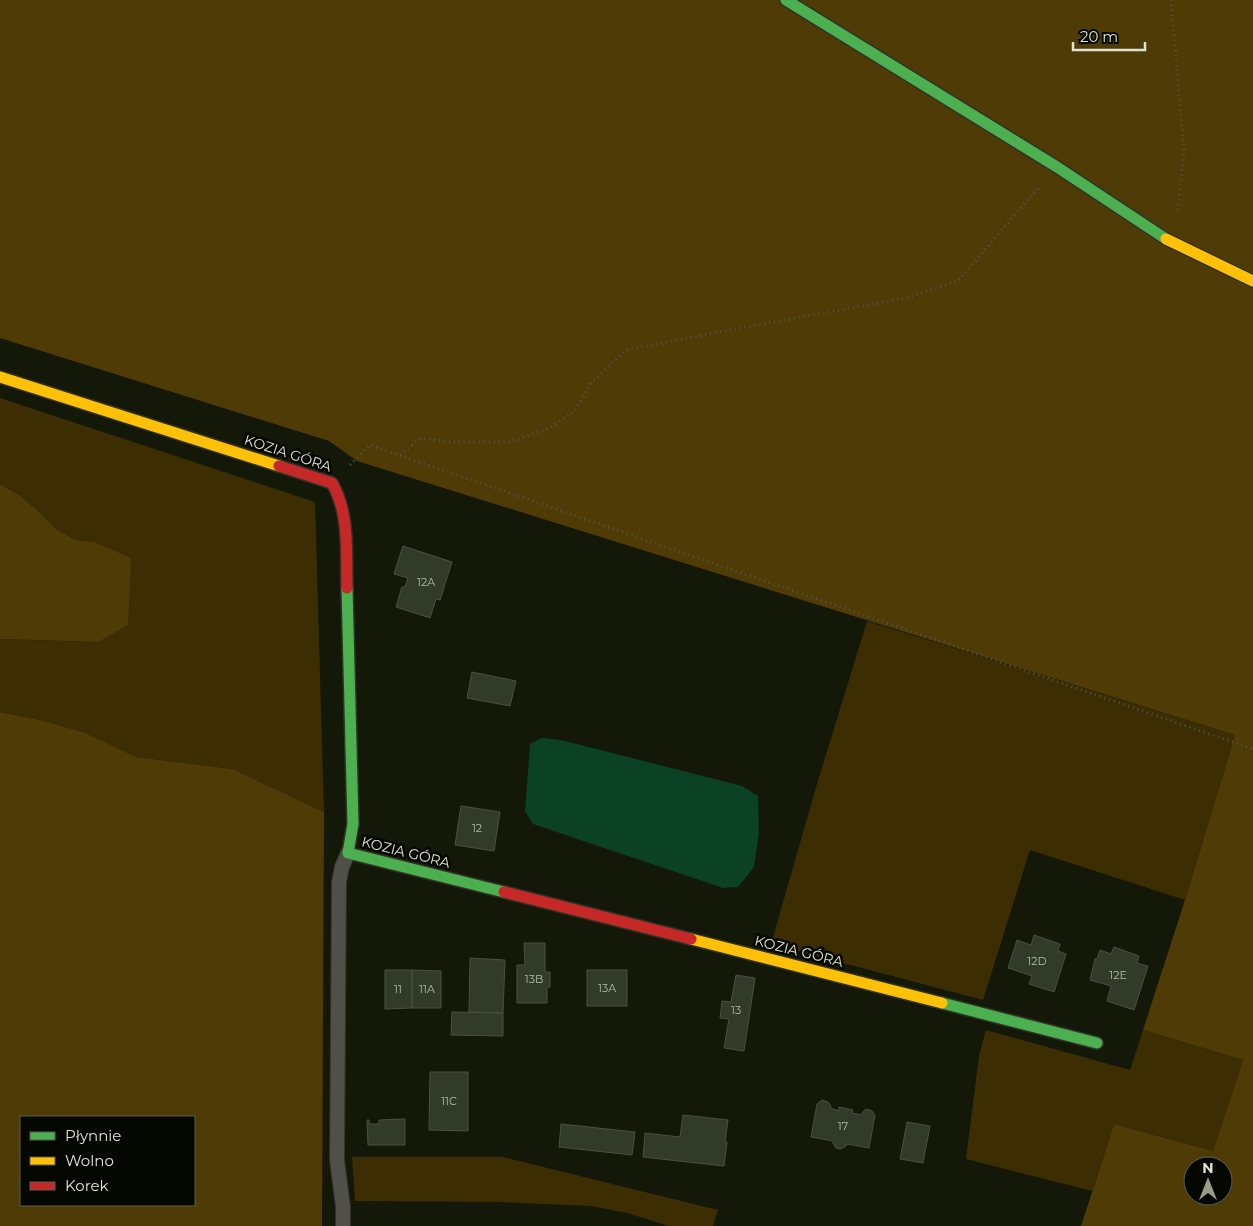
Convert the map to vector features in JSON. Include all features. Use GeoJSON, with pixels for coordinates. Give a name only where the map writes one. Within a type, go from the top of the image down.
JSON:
{"type":"FeatureCollection","features":[{"type":"Feature","properties":{"kind":"street"},"geometry":{"type":"LineString","coordinates":[[786,0],[1057,167],[1171,242],[1253,281]]}},
{"type":"Feature","properties":{"kind":"street","name":"KOZIA GÓRA"},"geometry":{"type":"LineString","coordinates":[[0,377],[332,482],[339,495],[345,523],[353,824],[348,853],[571,908],[1098,1044]]}},
{"type":"Feature","properties":{"kind":"lane"},"geometry":{"type":"LineString","coordinates":[[343,1226],[343,1207],[337,1160],[339,882],[342,867],[348,853]]}},
{"type":"Feature","properties":{"kind":"path"},"geometry":{"type":"LineString","coordinates":[[1171,0],[1184,152],[1179,201],[1171,242]]}},
{"type":"Feature","properties":{"kind":"path"},"geometry":{"type":"LineString","coordinates":[[399,455],[421,438],[450,442],[510,442],[550,428],[575,412],[592,382],[626,350],[906,298],[958,281],[1057,167]]}},
{"type":"Feature","properties":{"kind":"path"},"geometry":{"type":"LineString","coordinates":[[332,482],[370,445],[1253,749]]}},
{"type":"Feature","properties":{"kind":"shaded area"},"geometry":{"type":"Polygon","coordinates":[[[0,0],[1253,0],[1253,1226],[1081,1226],[1114,1124],[1213,1151],[1243,1060],[1143,1030],[1235,735],[357,461],[329,441],[0,338],[0,0]]]}},
{"type":"Feature","properties":{"kind":"shaded area"},"geometry":{"type":"Polygon","coordinates":[[[0,398],[315,502],[324,812],[233,769],[136,757],[86,733],[45,721],[0,712],[0,639],[98,642],[94,542],[76,540],[56,529],[19,495],[0,484],[0,398]]]}},
{"type":"Feature","properties":{"kind":"shaded area"},"geometry":{"type":"Polygon","coordinates":[[[0,484],[19,495],[56,529],[76,540],[94,542],[131,558],[128,625],[98,642],[0,639],[0,484]]]}},
{"type":"Feature","properties":{"kind":"shaded area"},"geometry":{"type":"Polygon","coordinates":[[[867,621],[1235,735],[1185,900],[1030,850],[983,1000],[771,944],[867,621]]]}},
{"type":"Feature","properties":{"kind":"shaded area"},"geometry":{"type":"Polygon","coordinates":[[[0,712],[45,721],[86,733],[136,757],[233,769],[324,812],[322,1226],[0,1226],[0,712]]]}},
{"type":"Feature","properties":{"kind":"shaded area"},"geometry":{"type":"Polygon","coordinates":[[[542,738],[561,740],[742,786],[758,796],[759,832],[754,867],[738,887],[723,888],[533,824],[525,811],[530,744],[542,738]]]}},
{"type":"Feature","properties":{"kind":"shaded area"},"geometry":{"type":"Polygon","coordinates":[[[986,1030],[1130,1070],[1143,1030],[1243,1060],[1213,1151],[1114,1124],[1092,1191],[966,1159],[979,1056],[986,1030]]]}},
{"type":"Feature","properties":{"kind":"shaded area"},"geometry":{"type":"Polygon","coordinates":[[[352,1157],[503,1157],[718,1210],[713,1226],[669,1226],[627,1213],[591,1206],[498,1202],[355,1201],[352,1157]]]}},
{"type":"Feature","properties":{"kind":"building"},"geometry":{"type":"Polygon","coordinates":[[[403,546],[452,562],[440,600],[436,599],[430,618],[396,607],[402,587],[405,587],[408,578],[394,574],[403,546]]]}},
{"type":"Feature","properties":{"kind":"building"},"geometry":{"type":"Polygon","coordinates":[[[472,672],[516,681],[510,706],[467,698],[472,672]]]}},
{"type":"Feature","properties":{"kind":"building"},"geometry":{"type":"Polygon","coordinates":[[[461,806],[500,812],[494,851],[455,845],[461,806]]]}},
{"type":"Feature","properties":{"kind":"building"},"geometry":{"type":"Polygon","coordinates":[[[1034,935],[1060,944],[1058,951],[1066,954],[1054,992],[1029,984],[1032,976],[1008,968],[1017,940],[1031,945],[1034,935]]]}},
{"type":"Feature","properties":{"kind":"building"},"geometry":{"type":"Polygon","coordinates":[[[524,943],[545,943],[545,972],[550,972],[550,987],[547,987],[547,1003],[517,1003],[517,965],[525,965],[524,943]]]}},
{"type":"Feature","properties":{"kind":"building"},"geometry":{"type":"Polygon","coordinates":[[[1114,947],[1139,956],[1137,963],[1148,966],[1134,1010],[1107,1001],[1111,986],[1090,980],[1095,959],[1097,959],[1100,950],[1111,954],[1114,947]]]}},
{"type":"Feature","properties":{"kind":"building"},"geometry":{"type":"Polygon","coordinates":[[[470,958],[505,960],[503,1013],[469,1012],[470,958]]]}},
{"type":"Feature","properties":{"kind":"building"},"geometry":{"type":"Polygon","coordinates":[[[385,970],[412,970],[412,1008],[385,1009],[385,970]]]}},
{"type":"Feature","properties":{"kind":"building"},"geometry":{"type":"Polygon","coordinates":[[[412,970],[441,971],[441,1008],[412,1008],[412,970]]]}},
{"type":"Feature","properties":{"kind":"building"},"geometry":{"type":"Polygon","coordinates":[[[587,970],[627,970],[627,1006],[587,1006],[587,970]]]}},
{"type":"Feature","properties":{"kind":"building"},"geometry":{"type":"Polygon","coordinates":[[[736,975],[755,978],[744,1051],[724,1048],[729,1019],[720,1018],[722,1001],[731,1002],[736,975]]]}},
{"type":"Feature","properties":{"kind":"building"},"geometry":{"type":"Polygon","coordinates":[[[452,1012],[503,1013],[503,1036],[451,1035],[452,1012]]]}},
{"type":"Feature","properties":{"kind":"building"},"geometry":{"type":"Polygon","coordinates":[[[430,1072],[468,1072],[468,1131],[429,1130],[430,1072]]]}},
{"type":"Feature","properties":{"kind":"building"},"geometry":{"type":"Polygon","coordinates":[[[822,1100],[828,1102],[831,1106],[830,1108],[839,1111],[839,1107],[853,1110],[852,1113],[861,1115],[866,1109],[872,1111],[875,1115],[869,1148],[847,1144],[841,1149],[836,1148],[833,1141],[811,1137],[817,1104],[822,1100]]]}},
{"type":"Feature","properties":{"kind":"building"},"geometry":{"type":"Polygon","coordinates":[[[683,1115],[728,1120],[724,1166],[643,1157],[645,1133],[680,1137],[683,1115]]]}},
{"type":"Feature","properties":{"kind":"building"},"geometry":{"type":"Polygon","coordinates":[[[405,1119],[405,1145],[368,1145],[367,1120],[369,1120],[369,1124],[379,1124],[379,1120],[405,1119]]]}},
{"type":"Feature","properties":{"kind":"building"},"geometry":{"type":"Polygon","coordinates":[[[907,1122],[930,1126],[923,1163],[900,1159],[907,1122]]]}},
{"type":"Feature","properties":{"kind":"building"},"geometry":{"type":"Polygon","coordinates":[[[561,1124],[635,1132],[632,1155],[559,1147],[561,1124]]]}},
{"type":"Feature","properties":{"kind":"traffic: fast"},"geometry":{"type":"LineString","coordinates":[[786,0],[1057,167],[1166,239]]}},
{"type":"Feature","properties":{"kind":"traffic: fast"},"geometry":{"type":"LineString","coordinates":[[347,588],[353,824],[348,853],[504,892]]}},
{"type":"Feature","properties":{"kind":"traffic: fast"},"geometry":{"type":"LineString","coordinates":[[942,1003],[1097,1043]]}},
{"type":"Feature","properties":{"kind":"traffic: slow"},"geometry":{"type":"LineString","coordinates":[[1166,239],[1253,281]]}},
{"type":"Feature","properties":{"kind":"traffic: slow"},"geometry":{"type":"LineString","coordinates":[[0,377],[279,466]]}},
{"type":"Feature","properties":{"kind":"traffic: slow"},"geometry":{"type":"LineString","coordinates":[[691,939],[942,1003]]}},
{"type":"Feature","properties":{"kind":"traffic: jam"},"geometry":{"type":"LineString","coordinates":[[279,466],[332,483],[342,508],[346,534],[347,588]]}},
{"type":"Feature","properties":{"kind":"traffic: jam"},"geometry":{"type":"LineString","coordinates":[[504,892],[691,939]]}}]}
